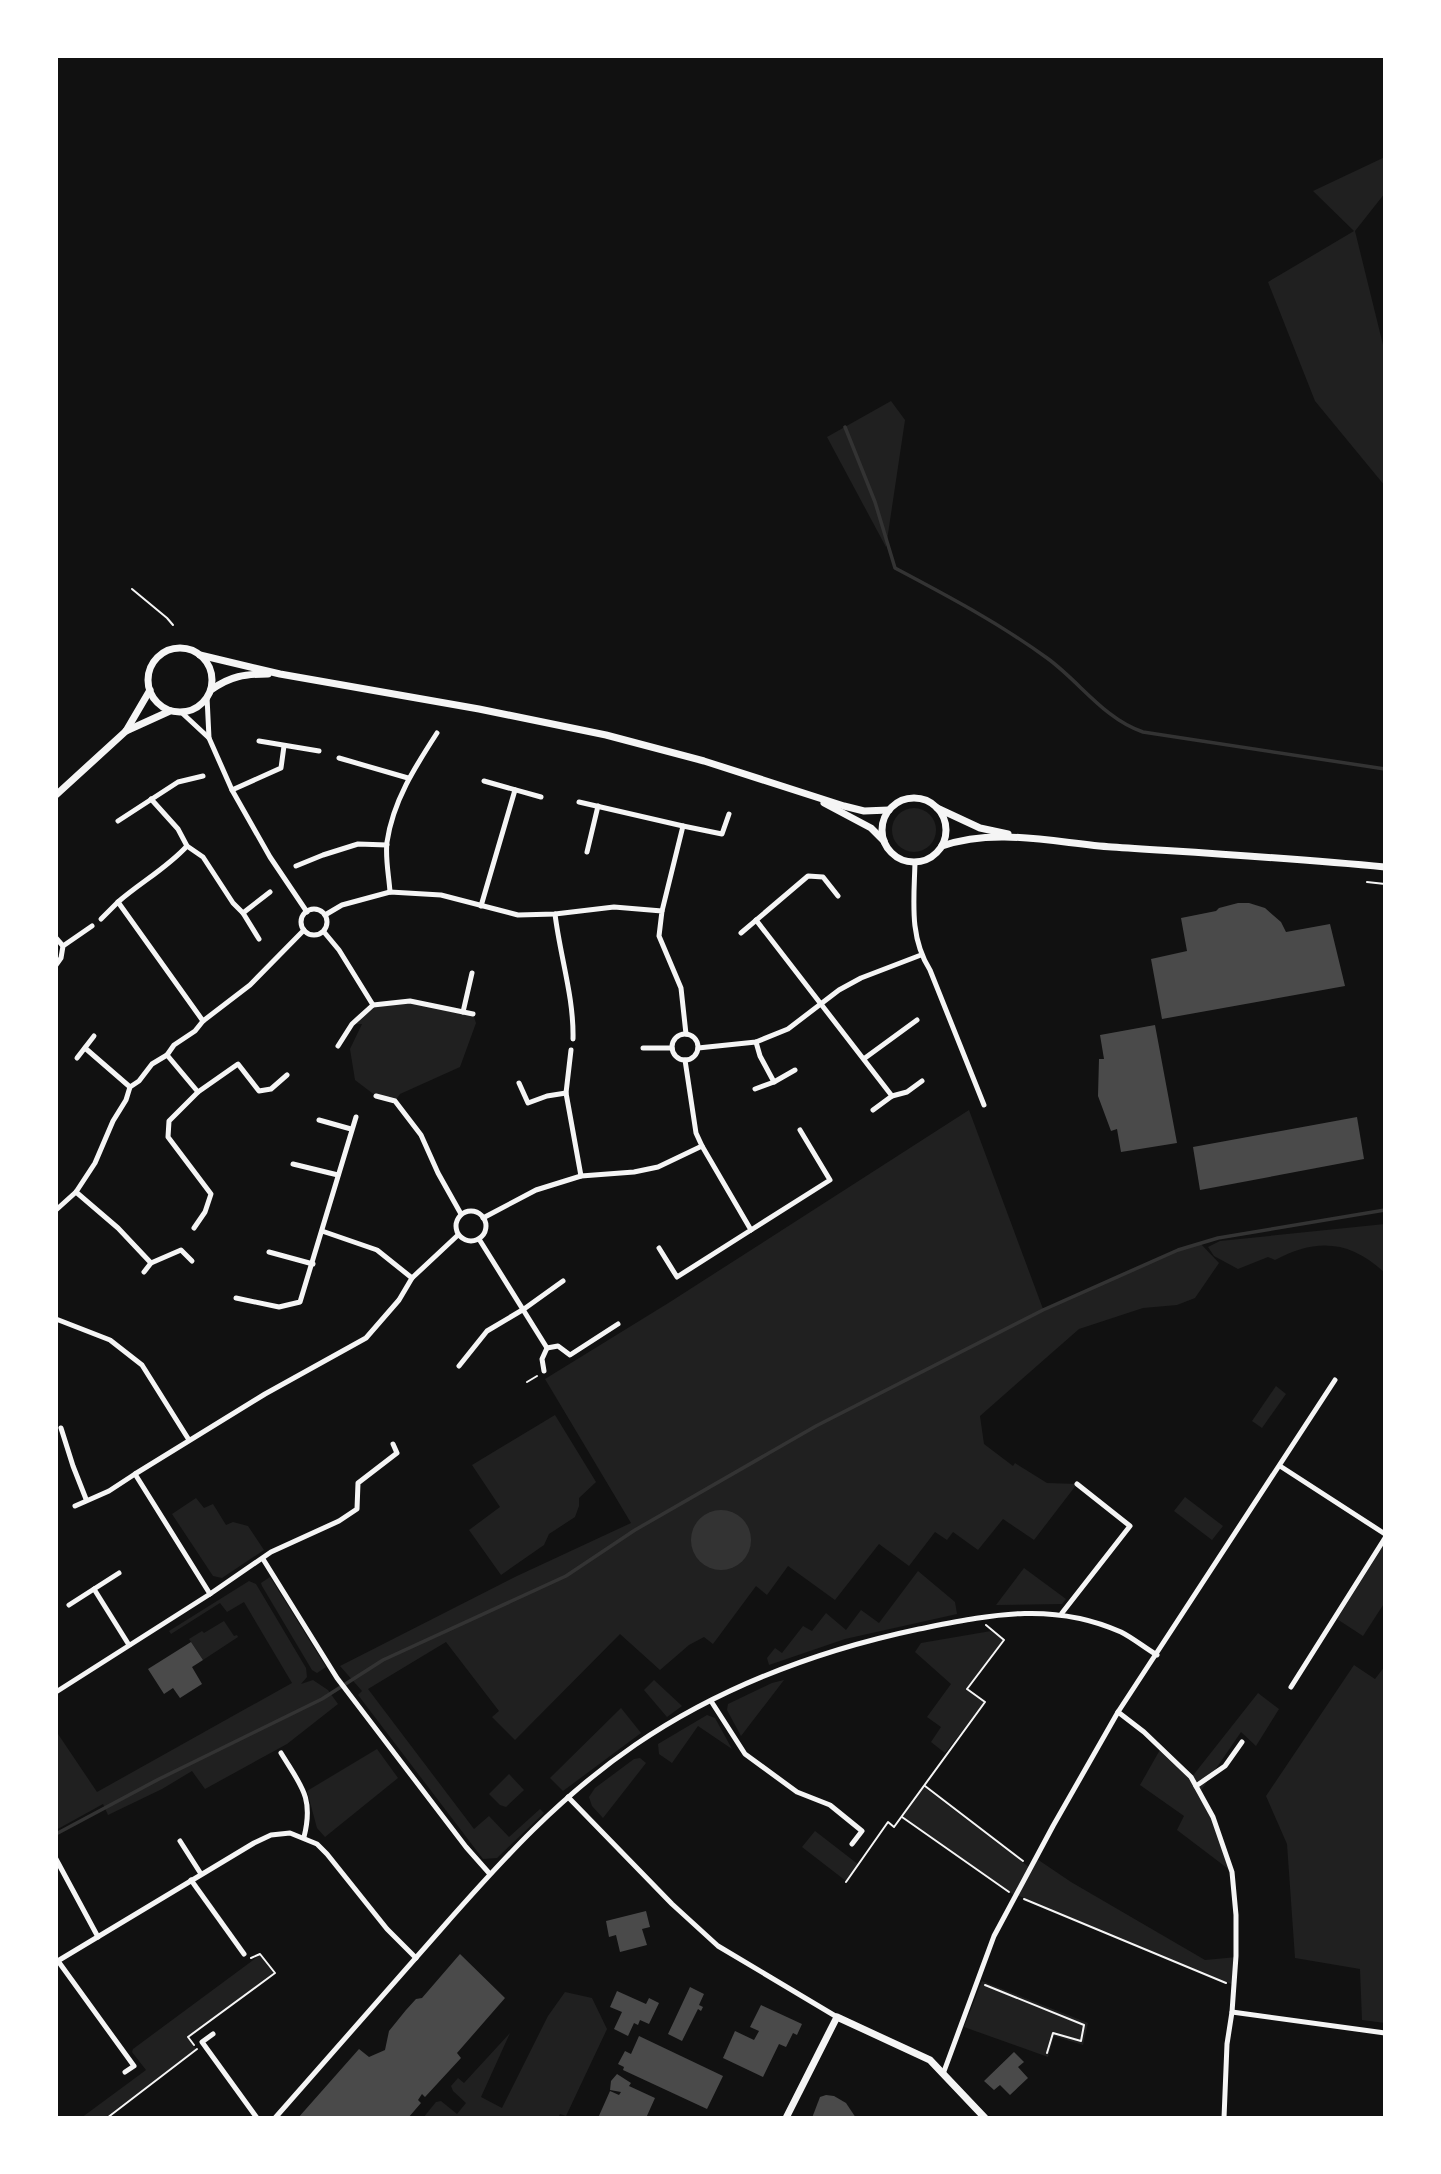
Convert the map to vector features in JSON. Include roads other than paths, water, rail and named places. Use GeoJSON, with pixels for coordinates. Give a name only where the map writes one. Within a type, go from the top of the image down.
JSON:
{"type":"FeatureCollection","features":[{"type":"Feature","properties":{"kind":"street"},"geometry":{"type":"LineString","coordinates":[[280,674],[232,677],[192,710],[181,712],[160,705],[150,690],[148,679],[156,660],[164,653],[177,648],[190,650],[200,655],[280,674],[479,709],[606,735],[704,761],[864,811],[889,810]]}},
{"type":"Feature","properties":{"kind":"street"},"geometry":{"type":"LineString","coordinates":[[200,655],[210,669],[209,738]]}},
{"type":"Feature","properties":{"kind":"street"},"geometry":{"type":"LineString","coordinates":[[126,731],[150,690]]}},
{"type":"Feature","properties":{"kind":"street"},"geometry":{"type":"LineString","coordinates":[[56,795],[126,731],[170,710]]}},
{"type":"Feature","properties":{"kind":"street"},"geometry":{"type":"LineString","coordinates":[[181,712],[209,738],[233,790],[270,857],[307,912]]}},
{"type":"Feature","properties":{"kind":"street"},"geometry":{"type":"LineString","coordinates":[[390,892],[387,845],[394,812],[408,778],[437,733]]}},
{"type":"Feature","properties":{"kind":"street"},"geometry":{"type":"LineString","coordinates":[[259,741],[320,751]]}},
{"type":"Feature","properties":{"kind":"street"},"geometry":{"type":"LineString","coordinates":[[233,790],[281,768],[284,746]]}},
{"type":"Feature","properties":{"kind":"street"},"geometry":{"type":"LineString","coordinates":[[339,758],[408,778]]}},
{"type":"Feature","properties":{"kind":"street"},"geometry":{"type":"LineString","coordinates":[[118,821],[178,782],[203,776]]}},
{"type":"Feature","properties":{"kind":"street"},"geometry":{"type":"LineString","coordinates":[[484,781],[541,797]]}},
{"type":"Feature","properties":{"kind":"street"},"geometry":{"type":"LineString","coordinates":[[481,906],[515,790]]}},
{"type":"Feature","properties":{"kind":"street"},"geometry":{"type":"LineString","coordinates":[[804,793],[871,828],[895,855],[915,862],[932,857],[942,846],[946,835],[945,824],[937,807]]}},
{"type":"Feature","properties":{"kind":"street"},"geometry":{"type":"LineString","coordinates":[[884,841],[882,828],[889,810],[897,803],[912,798],[925,800],[980,828],[1032,839]]}},
{"type":"Feature","properties":{"kind":"street"},"geometry":{"type":"LineString","coordinates":[[151,799],[178,829],[187,846],[203,857],[258,939]]}},
{"type":"Feature","properties":{"kind":"street"},"geometry":{"type":"LineString","coordinates":[[579,802],[722,834],[729,814]]}},
{"type":"Feature","properties":{"kind":"street"},"geometry":{"type":"LineString","coordinates":[[586,852],[598,806]]}},
{"type":"Feature","properties":{"kind":"street"},"geometry":{"type":"LineString","coordinates":[[682,826],[662,911],[659,936],[681,988],[686,1034]]}},
{"type":"Feature","properties":{"kind":"street"},"geometry":{"type":"LineString","coordinates":[[942,846],[978,836],[1078,845],[1291,857],[1385,867]]}},
{"type":"Feature","properties":{"kind":"street"},"geometry":{"type":"LineString","coordinates":[[296,866],[358,844],[387,845]]}},
{"type":"Feature","properties":{"kind":"street"},"geometry":{"type":"LineString","coordinates":[[101,919],[140,882],[173,862],[187,846]]}},
{"type":"Feature","properties":{"kind":"street"},"geometry":{"type":"LineString","coordinates":[[915,862],[914,924],[921,955],[930,970],[984,1105]]}},
{"type":"Feature","properties":{"kind":"street"},"geometry":{"type":"LineString","coordinates":[[741,933],[808,876],[823,877],[838,896]]}},
{"type":"Feature","properties":{"kind":"street"},"geometry":{"type":"LineString","coordinates":[[243,913],[270,892]]}},
{"type":"Feature","properties":{"kind":"street"},"geometry":{"type":"LineString","coordinates":[[325,915],[342,905],[390,892],[441,895],[518,915],[614,907],[662,911]]}},
{"type":"Feature","properties":{"kind":"street"},"geometry":{"type":"LineString","coordinates":[[118,902],[203,1021]]}},
{"type":"Feature","properties":{"kind":"street"},"geometry":{"type":"LineString","coordinates":[[315,909],[325,915],[328,923],[324,932],[314,935],[304,930],[302,921],[307,912],[315,909]]}},
{"type":"Feature","properties":{"kind":"street"},"geometry":{"type":"LineString","coordinates":[[555,914],[560,951],[570,988],[573,1039]]}},
{"type":"Feature","properties":{"kind":"street"},"geometry":{"type":"LineString","coordinates":[[756,920],[892,1096]]}},
{"type":"Feature","properties":{"kind":"street"},"geometry":{"type":"LineString","coordinates":[[56,965],[61,958],[63,946],[92,926]]}},
{"type":"Feature","properties":{"kind":"street"},"geometry":{"type":"LineString","coordinates":[[56,1210],[76,1192],[94,1163],[130,1087],[139,1081],[152,1064],[167,1055],[174,1045],[250,985],[304,930]]}},
{"type":"Feature","properties":{"kind":"street"},"geometry":{"type":"LineString","coordinates":[[324,932],[339,950],[373,1004]]}},
{"type":"Feature","properties":{"kind":"street"},"geometry":{"type":"LineString","coordinates":[[56,938],[63,946]]}},
{"type":"Feature","properties":{"kind":"street"},"geometry":{"type":"LineString","coordinates":[[698,1048],[756,1042],[788,1029],[861,978],[921,955]]}},
{"type":"Feature","properties":{"kind":"street"},"geometry":{"type":"LineString","coordinates":[[463,1012],[472,973]]}},
{"type":"Feature","properties":{"kind":"street"},"geometry":{"type":"LineString","coordinates":[[338,1046],[352,1024],[373,1004],[411,1001],[473,1014]]}},
{"type":"Feature","properties":{"kind":"street"},"geometry":{"type":"LineString","coordinates":[[865,1058],[917,1020]]}},
{"type":"Feature","properties":{"kind":"street"},"geometry":{"type":"LineString","coordinates":[[686,1034],[695,1038],[698,1048],[693,1057],[684,1060],[676,1057],[672,1048],[676,1037],[686,1034]]}},
{"type":"Feature","properties":{"kind":"street"},"geometry":{"type":"LineString","coordinates":[[77,1058],[94,1035]]}},
{"type":"Feature","properties":{"kind":"street"},"geometry":{"type":"LineString","coordinates":[[756,1042],[774,1082]]}},
{"type":"Feature","properties":{"kind":"street"},"geometry":{"type":"LineString","coordinates":[[85,1048],[130,1087]]}},
{"type":"Feature","properties":{"kind":"street"},"geometry":{"type":"LineString","coordinates":[[643,1048],[672,1048]]}},
{"type":"Feature","properties":{"kind":"street"},"geometry":{"type":"LineString","coordinates":[[571,1050],[566,1093],[582,1176]]}},
{"type":"Feature","properties":{"kind":"street"},"geometry":{"type":"LineString","coordinates":[[167,1055],[198,1093]]}},
{"type":"Feature","properties":{"kind":"street"},"geometry":{"type":"LineString","coordinates":[[684,1060],[696,1133],[751,1230]]}},
{"type":"Feature","properties":{"kind":"street"},"geometry":{"type":"LineString","coordinates":[[194,1228],[205,1212],[211,1194],[168,1137],[169,1121],[198,1093],[238,1064],[259,1091],[271,1089],[287,1075]]}},
{"type":"Feature","properties":{"kind":"street"},"geometry":{"type":"LineString","coordinates":[[755,1089],[795,1070]]}},
{"type":"Feature","properties":{"kind":"street"},"geometry":{"type":"LineString","coordinates":[[873,1110],[892,1096],[907,1092],[922,1081]]}},
{"type":"Feature","properties":{"kind":"street"},"geometry":{"type":"LineString","coordinates":[[519,1083],[528,1103],[566,1093]]}},
{"type":"Feature","properties":{"kind":"street"},"geometry":{"type":"LineString","coordinates":[[376,1096],[395,1101],[421,1135],[461,1214]]}},
{"type":"Feature","properties":{"kind":"street"},"geometry":{"type":"LineString","coordinates":[[236,1298],[279,1307],[303,1303],[356,1117]]}},
{"type":"Feature","properties":{"kind":"street"},"geometry":{"type":"LineString","coordinates":[[319,1120],[351,1129]]}},
{"type":"Feature","properties":{"kind":"street"},"geometry":{"type":"LineString","coordinates":[[659,1248],[677,1277],[830,1180],[800,1130]]}},
{"type":"Feature","properties":{"kind":"street"},"geometry":{"type":"LineString","coordinates":[[484,1218],[536,1189],[582,1176],[634,1172],[658,1167],[702,1146]]}},
{"type":"Feature","properties":{"kind":"street"},"geometry":{"type":"LineString","coordinates":[[293,1164],[338,1175]]}},
{"type":"Feature","properties":{"kind":"street"},"geometry":{"type":"LineString","coordinates":[[76,1192],[118,1228],[151,1263]]}},
{"type":"Feature","properties":{"kind":"street"},"geometry":{"type":"LineString","coordinates":[[458,1235],[456,1224],[461,1214],[471,1211],[484,1218]]}},
{"type":"Feature","properties":{"kind":"street"},"geometry":{"type":"LineString","coordinates":[[458,1235],[469,1241],[479,1239],[486,1228],[484,1218]]}},
{"type":"Feature","properties":{"kind":"street"},"geometry":{"type":"LineString","coordinates":[[322,1231],[377,1250],[412,1278]]}},
{"type":"Feature","properties":{"kind":"street"},"geometry":{"type":"LineString","coordinates":[[75,1506],[109,1491],[265,1394],[366,1338],[399,1300],[412,1278],[458,1235]]}},
{"type":"Feature","properties":{"kind":"street"},"geometry":{"type":"LineString","coordinates":[[479,1239],[547,1348]]}},
{"type":"Feature","properties":{"kind":"street"},"geometry":{"type":"LineString","coordinates":[[144,1272],[151,1263],[181,1250],[192,1261]]}},
{"type":"Feature","properties":{"kind":"street"},"geometry":{"type":"LineString","coordinates":[[269,1252],[313,1264]]}},
{"type":"Feature","properties":{"kind":"street"},"geometry":{"type":"LineString","coordinates":[[459,1366],[487,1331],[563,1281]]}},
{"type":"Feature","properties":{"kind":"street"},"geometry":{"type":"LineString","coordinates":[[56,1319],[110,1340],[142,1364],[189,1440]]}},
{"type":"Feature","properties":{"kind":"street"},"geometry":{"type":"LineString","coordinates":[[547,1348],[558,1346],[570,1354],[618,1324]]}},
{"type":"Feature","properties":{"kind":"street"},"geometry":{"type":"LineString","coordinates":[[544,1371],[542,1359],[547,1348]]}},
{"type":"Feature","properties":{"kind":"street"},"geometry":{"type":"LineString","coordinates":[[943,2074],[994,1936],[1118,1713],[1335,1380]]}},
{"type":"Feature","properties":{"kind":"street"},"geometry":{"type":"LineString","coordinates":[[61,1428],[86,1499]]}},
{"type":"Feature","properties":{"kind":"street"},"geometry":{"type":"LineString","coordinates":[[56,1692],[271,1552],[339,1521],[357,1509],[358,1483],[397,1453],[393,1444]]}},
{"type":"Feature","properties":{"kind":"street"},"geometry":{"type":"LineString","coordinates":[[1280,1466],[1385,1536],[1291,1687]]}},
{"type":"Feature","properties":{"kind":"street"},"geometry":{"type":"LineString","coordinates":[[135,1474],[210,1594]]}},
{"type":"Feature","properties":{"kind":"street"},"geometry":{"type":"LineString","coordinates":[[1062,1613],[1130,1526],[1077,1484]]}},
{"type":"Feature","properties":{"kind":"street"},"geometry":{"type":"LineString","coordinates":[[263,1559],[339,1681],[489,1874]]}},
{"type":"Feature","properties":{"kind":"street"},"geometry":{"type":"LineString","coordinates":[[69,1605],[119,1573]]}},
{"type":"Feature","properties":{"kind":"street"},"geometry":{"type":"LineString","coordinates":[[94,1589],[130,1645]]}},
{"type":"Feature","properties":{"kind":"street"},"geometry":{"type":"LineString","coordinates":[[275,2118],[518,1843],[568,1797],[635,1745],[711,1701],[794,1664],[851,1645],[977,1617],[1032,1612],[1062,1613],[1122,1633],[1157,1655]]}},
{"type":"Feature","properties":{"kind":"street"},"geometry":{"type":"LineString","coordinates":[[711,1701],[745,1754],[797,1791],[830,1805],[862,1831],[852,1844]]}},
{"type":"Feature","properties":{"kind":"street"},"geometry":{"type":"LineString","coordinates":[[1118,1713],[1161,1747],[1196,1786],[1213,1816],[1232,1872],[1236,1915],[1224,2118]]}},
{"type":"Feature","properties":{"kind":"street"},"geometry":{"type":"LineString","coordinates":[[1196,1786],[1224,1766],[1242,1742]]}},
{"type":"Feature","properties":{"kind":"street"},"geometry":{"type":"LineString","coordinates":[[281,1753],[304,1791],[308,1803],[309,1817],[304,1837]]}},
{"type":"Feature","properties":{"kind":"street"},"geometry":{"type":"LineString","coordinates":[[568,1797],[672,1904],[718,1946],[837,2017],[930,2060],[985,2118]]}},
{"type":"Feature","properties":{"kind":"street"},"geometry":{"type":"LineString","coordinates":[[125,2072],[134,2066],[57,1961],[271,1835],[290,1833],[304,1837],[327,1854],[387,1929],[416,1958]]}},
{"type":"Feature","properties":{"kind":"street"},"geometry":{"type":"LineString","coordinates":[[180,1840],[201,1874]]}},
{"type":"Feature","properties":{"kind":"street"},"geometry":{"type":"LineString","coordinates":[[56,1859],[98,1937]]}},
{"type":"Feature","properties":{"kind":"street"},"geometry":{"type":"LineString","coordinates":[[191,1880],[244,1954]]}},
{"type":"Feature","properties":{"kind":"street"},"geometry":{"type":"LineString","coordinates":[[1232,2012],[1385,2033]]}},
{"type":"Feature","properties":{"kind":"street"},"geometry":{"type":"LineString","coordinates":[[786,2118],[837,2017]]}},
{"type":"Feature","properties":{"kind":"street"},"geometry":{"type":"LineString","coordinates":[[213,2034],[202,2042],[257,2118]]}},
{"type":"Feature","properties":{"kind":"waterway"},"geometry":{"type":"LineString","coordinates":[[845,427],[875,502],[895,568],[1029,645],[1059,667],[1116,718],[1143,732],[1385,769]]}},
{"type":"Feature","properties":{"kind":"waterway"},"geometry":{"type":"LineString","coordinates":[[56,1834],[159,1779],[322,1699],[383,1660],[566,1576],[635,1530],[816,1426],[1043,1310],[1178,1250],[1218,1238],[1385,1210]]}}]}
